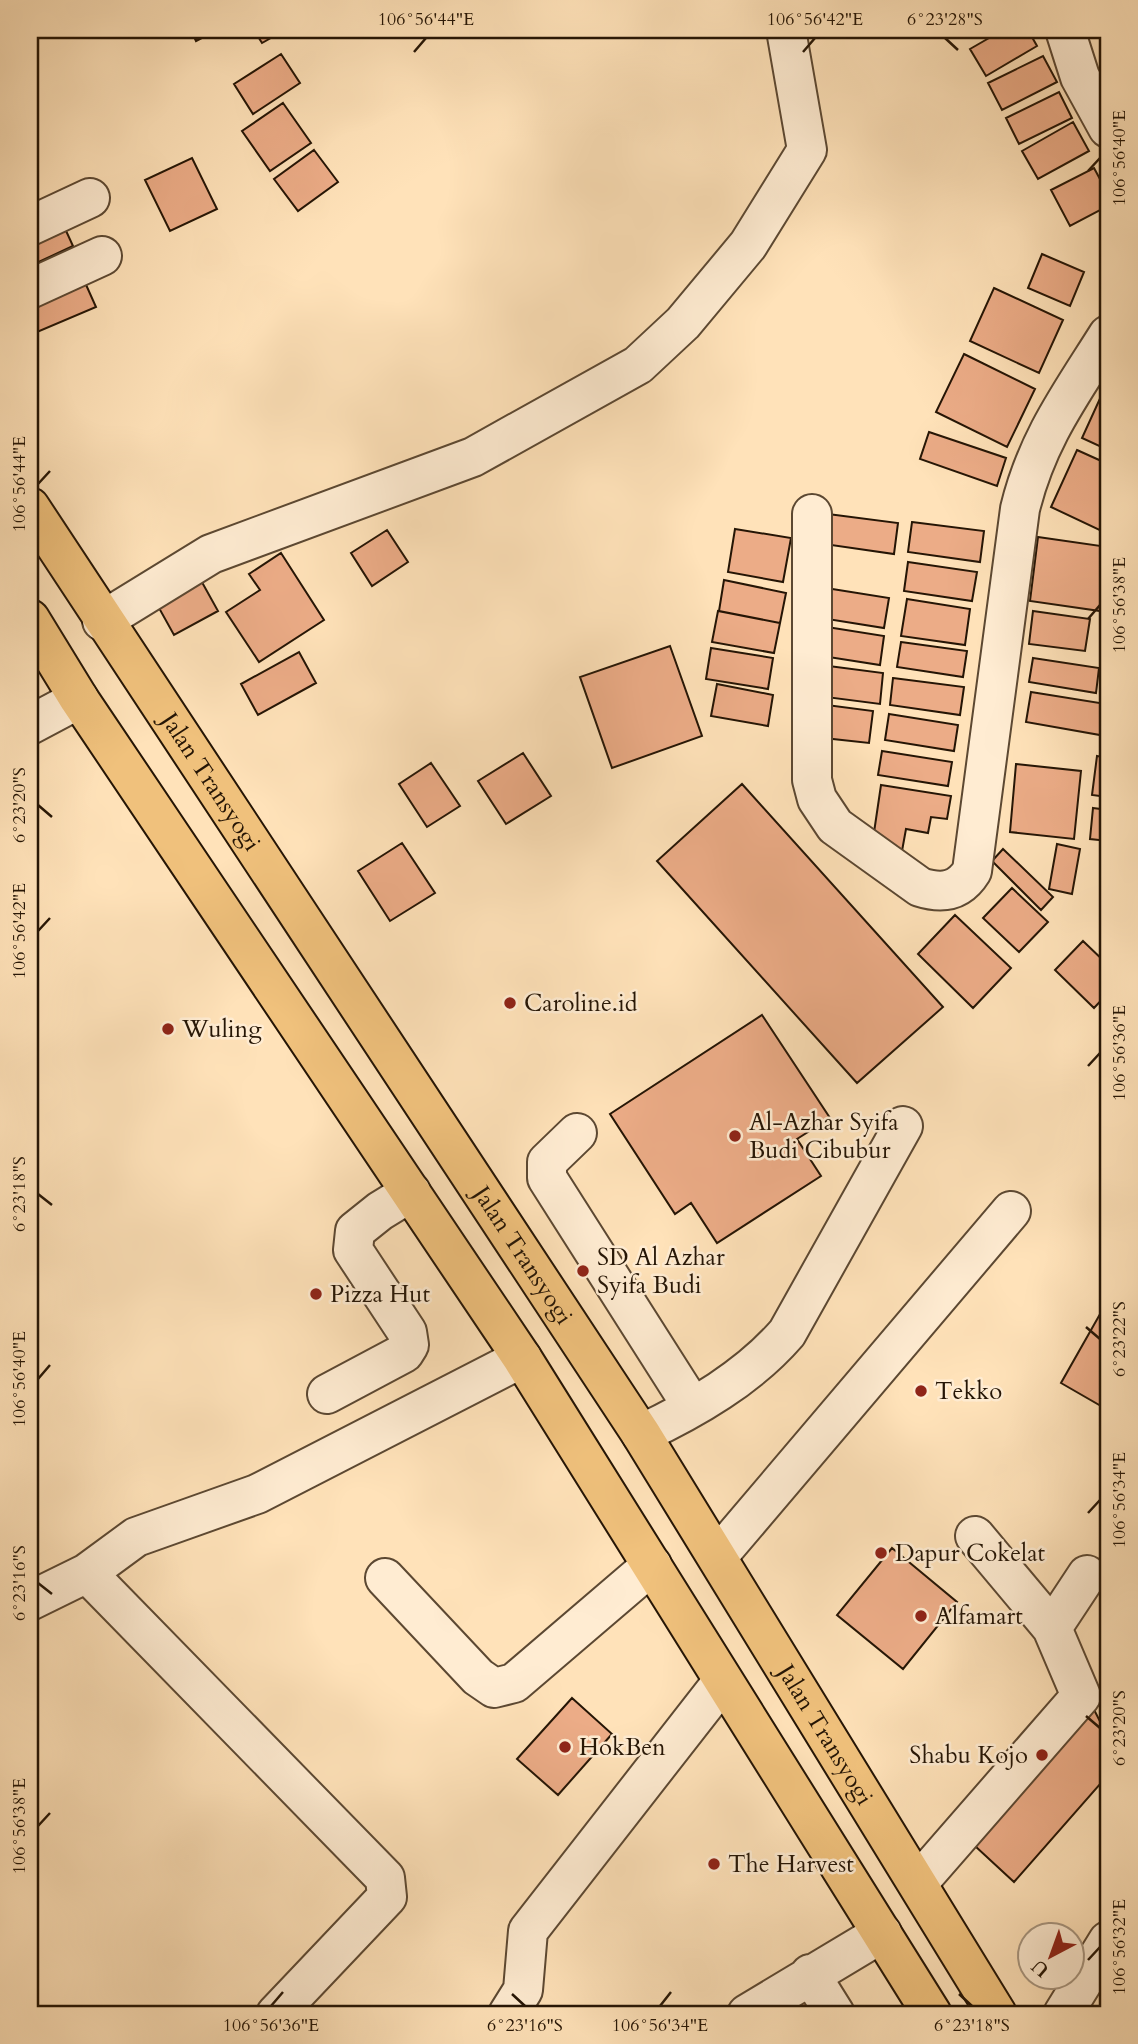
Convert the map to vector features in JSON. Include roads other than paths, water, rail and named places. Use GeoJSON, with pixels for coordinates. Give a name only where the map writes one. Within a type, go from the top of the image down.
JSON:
{"type":"FeatureCollection","features":[{"type":"Feature","properties":{"kind":"highway","name":"Jalan Transyogi"},"geometry":{"type":"LineString","coordinates":[[30,507],[102,621],[641,1434],[997,2014]]}},
{"type":"Feature","properties":{"kind":"highway"},"geometry":{"type":"LineString","coordinates":[[30,620],[76,693],[522,1358],[932,2014]]}},
{"type":"Feature","properties":{"kind":"highway"},"geometry":{"type":"LineString","coordinates":[[800,1804],[852,1775]]}},
{"type":"Feature","properties":{"kind":"street"},"geometry":{"type":"LineString","coordinates":[[102,621],[211,554],[473,457],[638,365],[683,323],[748,245],[807,149],[786,30]]}},
{"type":"Feature","properties":{"kind":"street"},"geometry":{"type":"LineString","coordinates":[[1065,30],[1080,77],[1108,128]]}},
{"type":"Feature","properties":{"kind":"street"},"geometry":{"type":"LineString","coordinates":[[30,226],[90,198]]}},
{"type":"Feature","properties":{"kind":"street"},"geometry":{"type":"LineString","coordinates":[[30,289],[102,256]]}},
{"type":"Feature","properties":{"kind":"street"},"geometry":{"type":"LineString","coordinates":[[812,514],[812,780],[817,799],[835,826],[920,887],[953,890],[962,885],[972,871],[1020,509],[1027,483],[1044,438],[1108,335]]}},
{"type":"Feature","properties":{"kind":"street"},"geometry":{"type":"LineString","coordinates":[[30,644],[76,693],[30,725]]}},
{"type":"Feature","properties":{"kind":"street"},"geometry":{"type":"LineString","coordinates":[[641,1434],[741,1377],[765,1358],[787,1333],[903,1126]]}},
{"type":"Feature","properties":{"kind":"street"},"geometry":{"type":"LineString","coordinates":[[577,1133],[547,1161],[547,1178],[692,1406]]}},
{"type":"Feature","properties":{"kind":"street"},"geometry":{"type":"LineString","coordinates":[[327,1394],[404,1353],[409,1345],[407,1332],[353,1250],[355,1231],[380,1211],[411,1192]]}},
{"type":"Feature","properties":{"kind":"street"},"geometry":{"type":"LineString","coordinates":[[718,1556],[1011,1212]]}},
{"type":"Feature","properties":{"kind":"street"},"geometry":{"type":"LineString","coordinates":[[30,1601],[87,1573],[136,1537],[257,1494],[522,1358]]}},
{"type":"Feature","properties":{"kind":"street"},"geometry":{"type":"LineString","coordinates":[[918,1883],[1081,1696],[1052,1628],[975,1536]]}},
{"type":"Feature","properties":{"kind":"street"},"geometry":{"type":"LineString","coordinates":[[385,1578],[478,1677],[494,1688],[514,1683],[652,1565]]}},
{"type":"Feature","properties":{"kind":"street"},"geometry":{"type":"LineString","coordinates":[[87,1573],[385,1878],[387,1897],[276,2014]]}},
{"type":"Feature","properties":{"kind":"street"},"geometry":{"type":"LineString","coordinates":[[1052,1628],[1087,1575]]}},
{"type":"Feature","properties":{"kind":"street"},"geometry":{"type":"LineString","coordinates":[[508,2014],[523,1990],[528,1931],[723,1681]]}},
{"type":"Feature","properties":{"kind":"street"},"geometry":{"type":"LineString","coordinates":[[747,2014],[882,1933]]}},
{"type":"Feature","properties":{"kind":"street"},"geometry":{"type":"LineString","coordinates":[[1063,2014],[1108,1941]]}},
{"type":"Feature","properties":{"kind":"street"},"geometry":{"type":"LineString","coordinates":[[810,1974],[835,2014]]}},
{"type":"Feature","properties":{"kind":"place","name":"Caroline.id"},"geometry":{"type":"Point","coordinates":[510,1003]}},
{"type":"Feature","properties":{"kind":"place","name":"Wuling"},"geometry":{"type":"Point","coordinates":[168,1029]}},
{"type":"Feature","properties":{"kind":"place","name":"Al-Azhar Syifa Budi Cibubur"},"geometry":{"type":"Point","coordinates":[735,1136]}},
{"type":"Feature","properties":{"kind":"place","name":"SD Al Azhar Syifa Budi"},"geometry":{"type":"Point","coordinates":[583,1271]}},
{"type":"Feature","properties":{"kind":"place","name":"Pizza Hut"},"geometry":{"type":"Point","coordinates":[316,1294]}},
{"type":"Feature","properties":{"kind":"place","name":"Tekko"},"geometry":{"type":"Point","coordinates":[921,1391]}},
{"type":"Feature","properties":{"kind":"place","name":"Dapur Cokelat"},"geometry":{"type":"Point","coordinates":[881,1553]}},
{"type":"Feature","properties":{"kind":"place","name":"Alfamart"},"geometry":{"type":"Point","coordinates":[921,1616]}},
{"type":"Feature","properties":{"kind":"place","name":"HokBen"},"geometry":{"type":"Point","coordinates":[565,1747]}},
{"type":"Feature","properties":{"kind":"place","name":"Shabu Kojo"},"geometry":{"type":"Point","coordinates":[1042,1755]}},
{"type":"Feature","properties":{"kind":"place","name":"The Harvest"},"geometry":{"type":"Point","coordinates":[714,1864]}}]}
